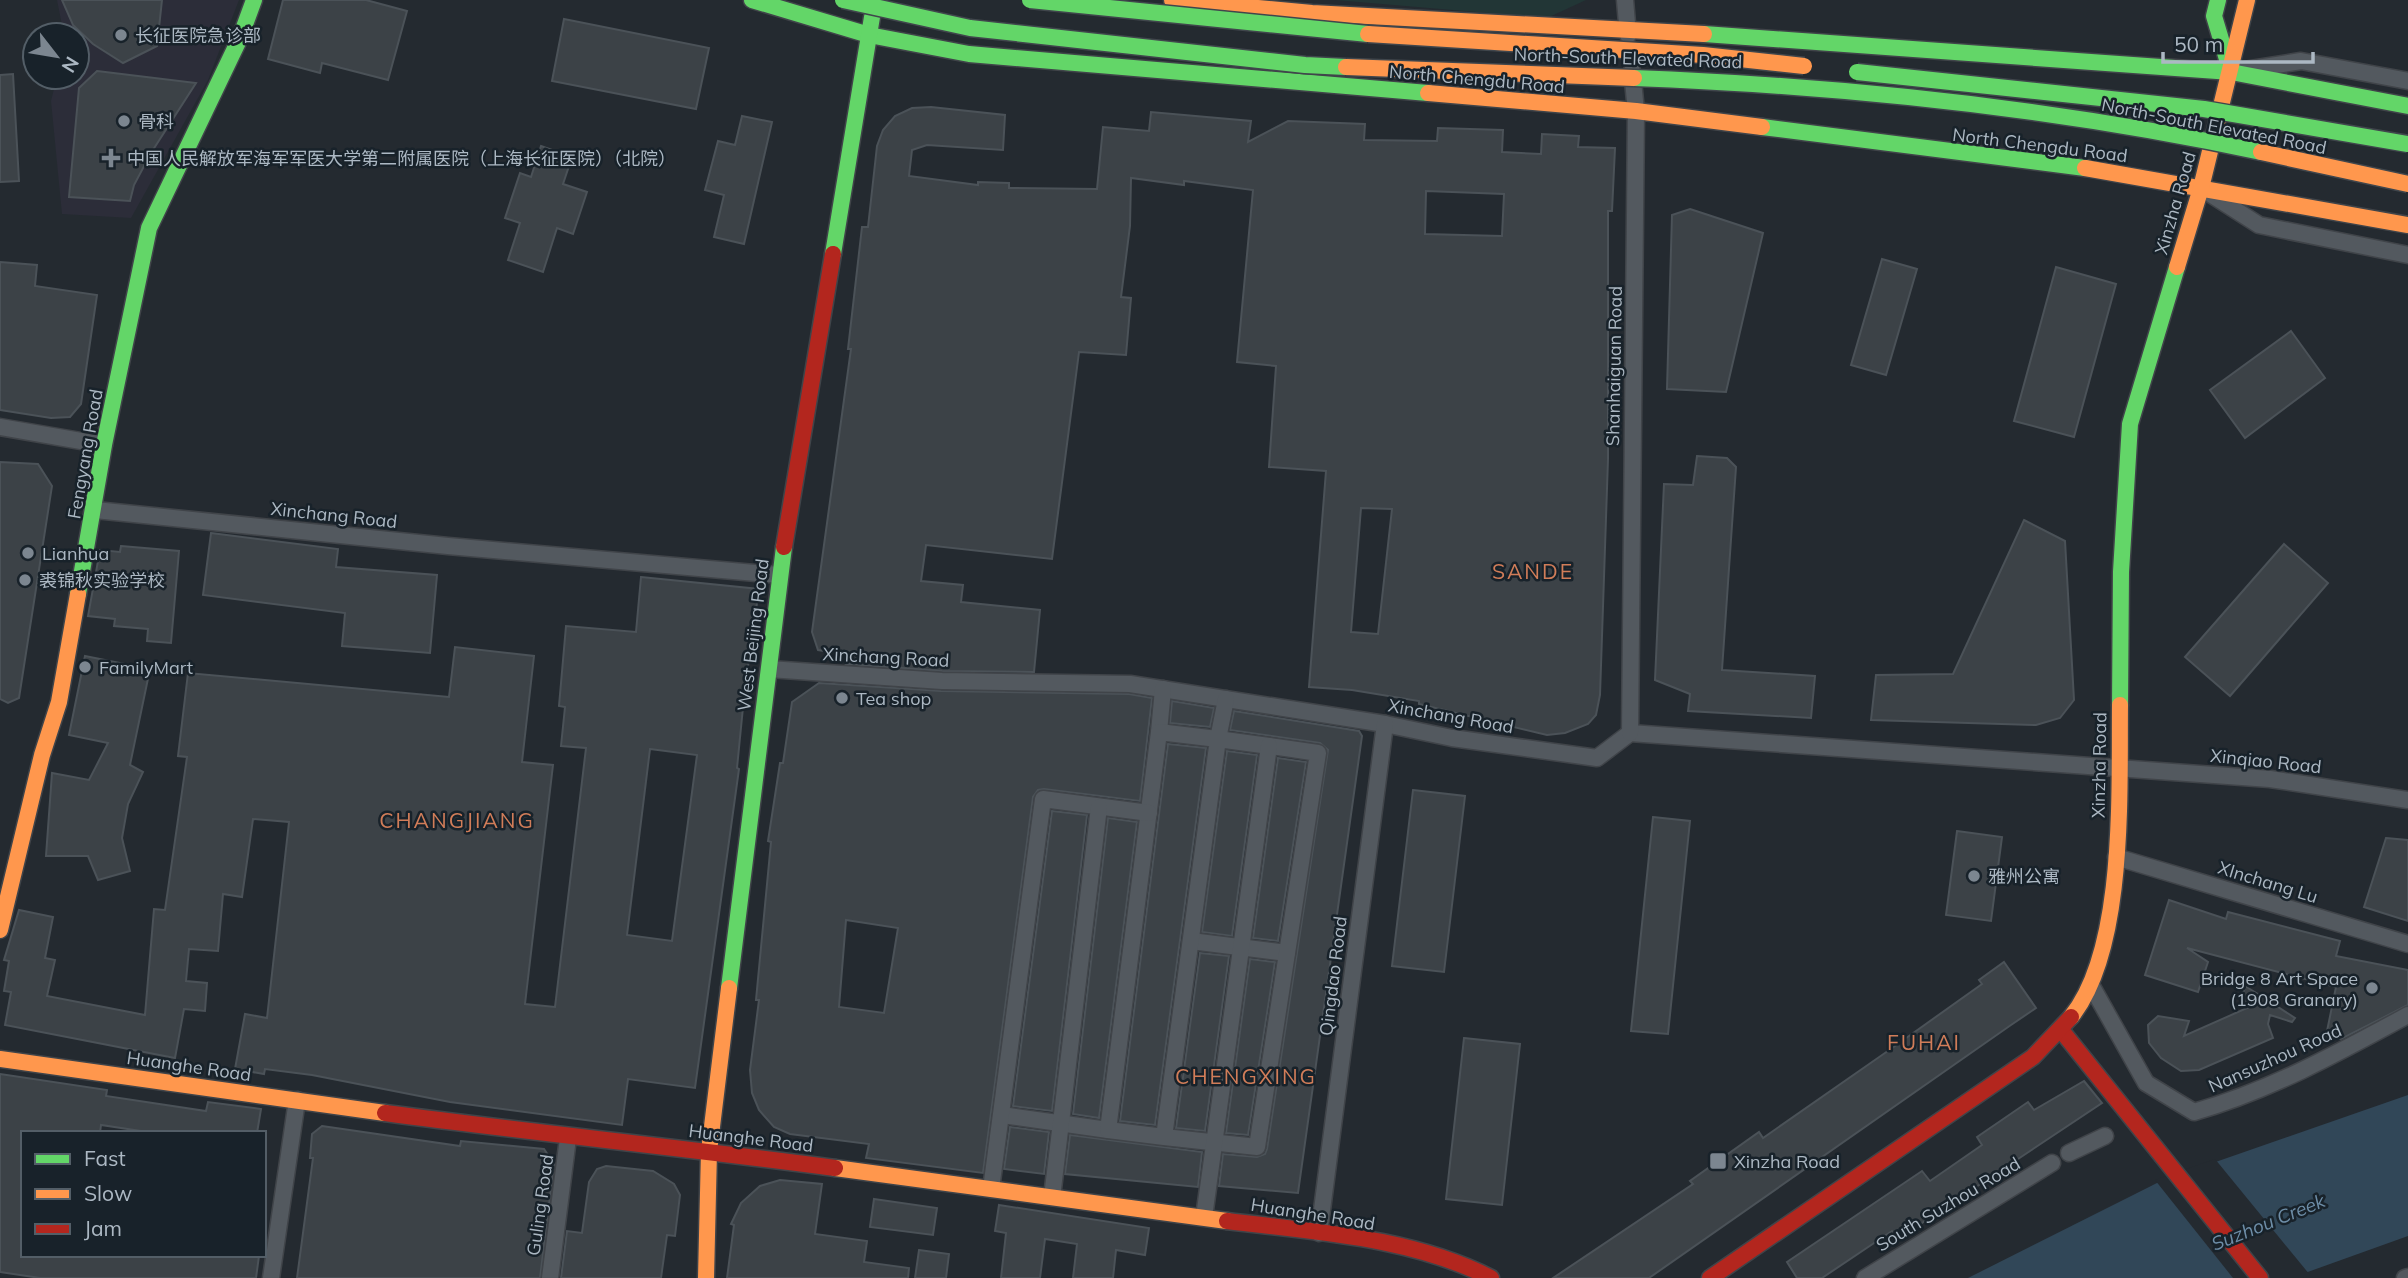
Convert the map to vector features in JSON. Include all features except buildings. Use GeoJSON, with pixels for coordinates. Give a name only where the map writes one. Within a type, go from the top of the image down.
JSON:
{"type":"FeatureCollection","features":[{"type":"Feature","properties":{"kind":"main road","name":"Fengyang Road"},"geometry":{"type":"LineString","coordinates":[[0,930],[41,755],[59,702],[95,510],[104,444],[149,229],[240,38],[254,0]]}},
{"type":"Feature","properties":{"kind":"main road","name":"North Chengdu Road"},"geometry":{"type":"LineString","coordinates":[[752,0],[869,35],[969,54],[1636,111],[2113,172],[2400,223]]}},
{"type":"Feature","properties":{"kind":"main road","name":"North-South Elevated Road"},"geometry":{"type":"LineString","coordinates":[[843,0],[970,27],[1305,65],[1777,83],[1949,103],[2173,134],[2408,184]]}},
{"type":"Feature","properties":{"kind":"main road","name":"West Beijing Road"},"geometry":{"type":"LineString","coordinates":[[706,1278],[709,1151],[779,575],[874,0]]}},
{"type":"Feature","properties":{"kind":"main road","name":"North-South Elevated Road"},"geometry":{"type":"LineString","coordinates":[[1030,0],[1306,30],[1703,55],[2204,109],[2408,144]]}},
{"type":"Feature","properties":{"kind":"main road"},"geometry":{"type":"LineString","coordinates":[[1172,0],[1312,13],[1627,29],[2231,72],[2408,106]]}},
{"type":"Feature","properties":{"kind":"main road"},"geometry":{"type":"LineString","coordinates":[[2218,0],[2214,16],[2231,72]]}},
{"type":"Feature","properties":{"kind":"main road","name":"Xinzha Road"},"geometry":{"type":"LineString","coordinates":[[1710,1278],[2003,1079],[2061,1030],[2091,985],[2112,917],[2119,769],[2121,572],[2130,424],[2201,188],[2247,0]]}},
{"type":"Feature","properties":{"kind":"main road"},"geometry":{"type":"LineString","coordinates":[[2061,1030],[2260,1278]]}},
{"type":"Feature","properties":{"kind":"main road","name":"Huanghe Road"},"geometry":{"type":"LineString","coordinates":[[0,1059],[568,1138],[709,1151],[1319,1233],[1416,1250],[1466,1264],[1491,1278]]}},
{"type":"Feature","properties":{"kind":"street","name":"Shanhaiguan Road"},"geometry":{"type":"LineString","coordinates":[[1625,0],[1636,111],[1630,733]]}},
{"type":"Feature","properties":{"kind":"street"},"geometry":{"type":"LineString","coordinates":[[2231,72],[2301,61],[2408,81]]}},
{"type":"Feature","properties":{"kind":"street","name":"North Chengdu Road"},"geometry":{"type":"LineString","coordinates":[[2201,188],[2259,225],[2408,255]]}},
{"type":"Feature","properties":{"kind":"street"},"geometry":{"type":"LineString","coordinates":[[0,427],[104,444]]}},
{"type":"Feature","properties":{"kind":"street","name":"Xinchang Road"},"geometry":{"type":"LineString","coordinates":[[95,510],[448,547],[779,575]]}},
{"type":"Feature","properties":{"kind":"street","name":"Xinchang Road"},"geometry":{"type":"LineString","coordinates":[[769,670],[942,681],[1130,684],[1385,724],[1452,738],[1597,758],[1630,733]]}},
{"type":"Feature","properties":{"kind":"street"},"geometry":{"type":"LineString","coordinates":[[1108,1130],[1163,689]]}},
{"type":"Feature","properties":{"kind":"street"},"geometry":{"type":"LineString","coordinates":[[1164,1137],[1218,739],[1226,699]]}},
{"type":"Feature","properties":{"kind":"street","name":"Qingdao Road"},"geometry":{"type":"LineString","coordinates":[[1319,1233],[1385,724]]}},
{"type":"Feature","properties":{"kind":"street"},"geometry":{"type":"LineString","coordinates":[[1002,1115],[1214,1144],[1257,1147],[1318,753],[1158,732]]}},
{"type":"Feature","properties":{"kind":"street"},"geometry":{"type":"LineString","coordinates":[[1630,733],[2119,769]]}},
{"type":"Feature","properties":{"kind":"street"},"geometry":{"type":"LineString","coordinates":[[1204,1217],[1269,746]]}},
{"type":"Feature","properties":{"kind":"street","name":"Xinqiao Road"},"geometry":{"type":"LineString","coordinates":[[2119,769],[2270,779],[2408,800]]}},
{"type":"Feature","properties":{"kind":"street"},"geometry":{"type":"LineString","coordinates":[[991,1189],[1042,799],[1149,813]]}},
{"type":"Feature","properties":{"kind":"street"},"geometry":{"type":"LineString","coordinates":[[1052,1197],[1099,807]]}},
{"type":"Feature","properties":{"kind":"street","name":"XInchang Lu"},"geometry":{"type":"LineString","coordinates":[[2116,857],[2408,944]]}},
{"type":"Feature","properties":{"kind":"street"},"geometry":{"type":"LineString","coordinates":[[1191,941],[1287,953]]}},
{"type":"Feature","properties":{"kind":"street","name":"Nansuzhou Road"},"geometry":{"type":"LineString","coordinates":[[2091,985],[2146,1083],[2194,1111],[2218,1105],[2331,1057],[2408,1015]]}},
{"type":"Feature","properties":{"kind":"street"},"geometry":{"type":"LineString","coordinates":[[271,1278],[297,1100]]}},
{"type":"Feature","properties":{"kind":"street"},"geometry":{"type":"LineString","coordinates":[[2069,1153],[2105,1136]]}},
{"type":"Feature","properties":{"kind":"street","name":"Guling Road"},"geometry":{"type":"LineString","coordinates":[[550,1278],[568,1138]]}},
{"type":"Feature","properties":{"kind":"street","name":"South Suzhou Road"},"geometry":{"type":"LineString","coordinates":[[1865,1278],[2052,1163]]}},
{"type":"Feature","properties":{"kind":"shaded area","name":"中国人民解放军海军军医大学第二附属医院（上海长征医院）（北院）"},"geometry":{"type":"Polygon","coordinates":[[[57,0],[239,0],[208,80],[131,218],[62,214],[51,101],[54,91],[91,91],[91,21],[61,21],[57,0]]]}},
{"type":"Feature","properties":{"kind":"green space"},"geometry":{"type":"Polygon","coordinates":[[[1335,0],[1586,0],[1547,18],[1335,0]]]}},
{"type":"Feature","properties":{"kind":"water","name":"Suzhou Creek"},"geometry":{"type":"Polygon","coordinates":[[[2408,1095],[2408,1236],[2291,1278],[1968,1278],[2161,1181],[2408,1095]]]}},
{"type":"Feature","properties":{"kind":"pier"},"geometry":{"type":"Polygon","coordinates":[[[2215,1159],[2310,1275],[2301,1278],[2233,1278],[2155,1180],[2215,1159]]]}},
{"type":"Feature","properties":{"kind":"traffic: fast"},"geometry":{"type":"LineString","coordinates":[[78,594],[104,445],[149,228],[240,38],[254,0]]}},
{"type":"Feature","properties":{"kind":"traffic: fast"},"geometry":{"type":"LineString","coordinates":[[752,0],[869,35],[969,54],[1428,93]]}},
{"type":"Feature","properties":{"kind":"traffic: fast"},"geometry":{"type":"LineString","coordinates":[[843,0],[970,28],[1305,65],[1346,67]]}},
{"type":"Feature","properties":{"kind":"traffic: fast"},"geometry":{"type":"LineString","coordinates":[[1030,0],[1368,34]]}},
{"type":"Feature","properties":{"kind":"traffic: fast"},"geometry":{"type":"LineString","coordinates":[[2218,0],[2214,16],[2229,66]]}},
{"type":"Feature","properties":{"kind":"traffic: fast"},"geometry":{"type":"LineString","coordinates":[[833,254],[872,17]]}},
{"type":"Feature","properties":{"kind":"traffic: fast"},"geometry":{"type":"LineString","coordinates":[[1704,34],[2231,72],[2408,106]]}},
{"type":"Feature","properties":{"kind":"traffic: fast"},"geometry":{"type":"LineString","coordinates":[[1857,72],[2204,109],[2408,144]]}},
{"type":"Feature","properties":{"kind":"traffic: fast"},"geometry":{"type":"LineString","coordinates":[[1634,78],[1871,93],[2028,111],[2261,152]]}},
{"type":"Feature","properties":{"kind":"traffic: fast"},"geometry":{"type":"LineString","coordinates":[[1762,127],[2085,168]]}},
{"type":"Feature","properties":{"kind":"traffic: fast"},"geometry":{"type":"LineString","coordinates":[[2120,705],[2121,572],[2130,424],[2177,267]]}},
{"type":"Feature","properties":{"kind":"traffic: fast"},"geometry":{"type":"LineString","coordinates":[[729,988],[784,547]]}},
{"type":"Feature","properties":{"kind":"traffic: slow"},"geometry":{"type":"LineString","coordinates":[[1172,0],[1312,13],[1704,34]]}},
{"type":"Feature","properties":{"kind":"traffic: slow"},"geometry":{"type":"LineString","coordinates":[[2177,267],[2201,188],[2247,0]]}},
{"type":"Feature","properties":{"kind":"traffic: slow"},"geometry":{"type":"LineString","coordinates":[[1368,34],[1703,55],[1804,66]]}},
{"type":"Feature","properties":{"kind":"traffic: slow"},"geometry":{"type":"LineString","coordinates":[[1346,67],[1634,78]]}},
{"type":"Feature","properties":{"kind":"traffic: slow"},"geometry":{"type":"LineString","coordinates":[[1428,93],[1636,111],[1762,127]]}},
{"type":"Feature","properties":{"kind":"traffic: slow"},"geometry":{"type":"LineString","coordinates":[[2261,152],[2408,184]]}},
{"type":"Feature","properties":{"kind":"traffic: slow"},"geometry":{"type":"LineString","coordinates":[[2085,168],[2408,225]]}},
{"type":"Feature","properties":{"kind":"traffic: slow"},"geometry":{"type":"LineString","coordinates":[[0,930],[42,755],[59,702],[78,594]]}},
{"type":"Feature","properties":{"kind":"traffic: slow"},"geometry":{"type":"LineString","coordinates":[[2071,1017],[2089,988],[2102,952],[2110,911],[2119,824],[2120,705]]}},
{"type":"Feature","properties":{"kind":"traffic: slow"},"geometry":{"type":"LineString","coordinates":[[706,1278],[709,1151],[729,988]]}},
{"type":"Feature","properties":{"kind":"traffic: slow"},"geometry":{"type":"LineString","coordinates":[[0,1059],[385,1113]]}},
{"type":"Feature","properties":{"kind":"traffic: slow"},"geometry":{"type":"LineString","coordinates":[[835,1168],[1227,1221]]}},
{"type":"Feature","properties":{"kind":"traffic: jam"},"geometry":{"type":"LineString","coordinates":[[784,547],[833,254]]}},
{"type":"Feature","properties":{"kind":"traffic: jam"},"geometry":{"type":"LineString","coordinates":[[1710,1278],[2033,1057],[2071,1017]]}},
{"type":"Feature","properties":{"kind":"traffic: jam"},"geometry":{"type":"LineString","coordinates":[[2061,1030],[2260,1278]]}},
{"type":"Feature","properties":{"kind":"traffic: jam"},"geometry":{"type":"LineString","coordinates":[[385,1113],[835,1168]]}},
{"type":"Feature","properties":{"kind":"traffic: jam"},"geometry":{"type":"LineString","coordinates":[[1227,1221],[1328,1233],[1396,1245],[1460,1264],[1491,1278]]}},
{"type":"Feature","properties":{"kind":"place","name":"长征医院急诊部"},"geometry":{"type":"Point","coordinates":[121,35]}},
{"type":"Feature","properties":{"kind":"place","name":"骨科"},"geometry":{"type":"Point","coordinates":[124,121]}},
{"type":"Feature","properties":{"kind":"place","name":"中国人民解放军海军军医大学第二附属医院（上海长征医院）（北院）"},"geometry":{"type":"Point","coordinates":[111,158]}},
{"type":"Feature","properties":{"kind":"place","name":"Lianhua"},"geometry":{"type":"Point","coordinates":[28,553]}},
{"type":"Feature","properties":{"kind":"place","name":"裘锦秋实验学校"},"geometry":{"type":"Point","coordinates":[25,580]}},
{"type":"Feature","properties":{"kind":"place","name":"FamilyMart"},"geometry":{"type":"Point","coordinates":[85,667]}},
{"type":"Feature","properties":{"kind":"place","name":"Tea shop"},"geometry":{"type":"Point","coordinates":[842,698]}},
{"type":"Feature","properties":{"kind":"place","name":"雅州公寓"},"geometry":{"type":"Point","coordinates":[1974,876]}},
{"type":"Feature","properties":{"kind":"place","name":"Bridge 8 Art Space (1908 Granary)"},"geometry":{"type":"Point","coordinates":[2372,988]}},
{"type":"Feature","properties":{"kind":"place","name":"Xinzha Road"},"geometry":{"type":"Point","coordinates":[1718,1161]}},
{"type":"Feature","properties":{"kind":"district","name":"SANDE"},"geometry":{"type":"Point","coordinates":[1533,571]}},
{"type":"Feature","properties":{"kind":"district","name":"CHANGJIANG"},"geometry":{"type":"Point","coordinates":[457,820]}},
{"type":"Feature","properties":{"kind":"district","name":"FUHAI"},"geometry":{"type":"Point","coordinates":[1924,1042]}},
{"type":"Feature","properties":{"kind":"district","name":"CHENGXING"},"geometry":{"type":"Point","coordinates":[1246,1076]}}]}
